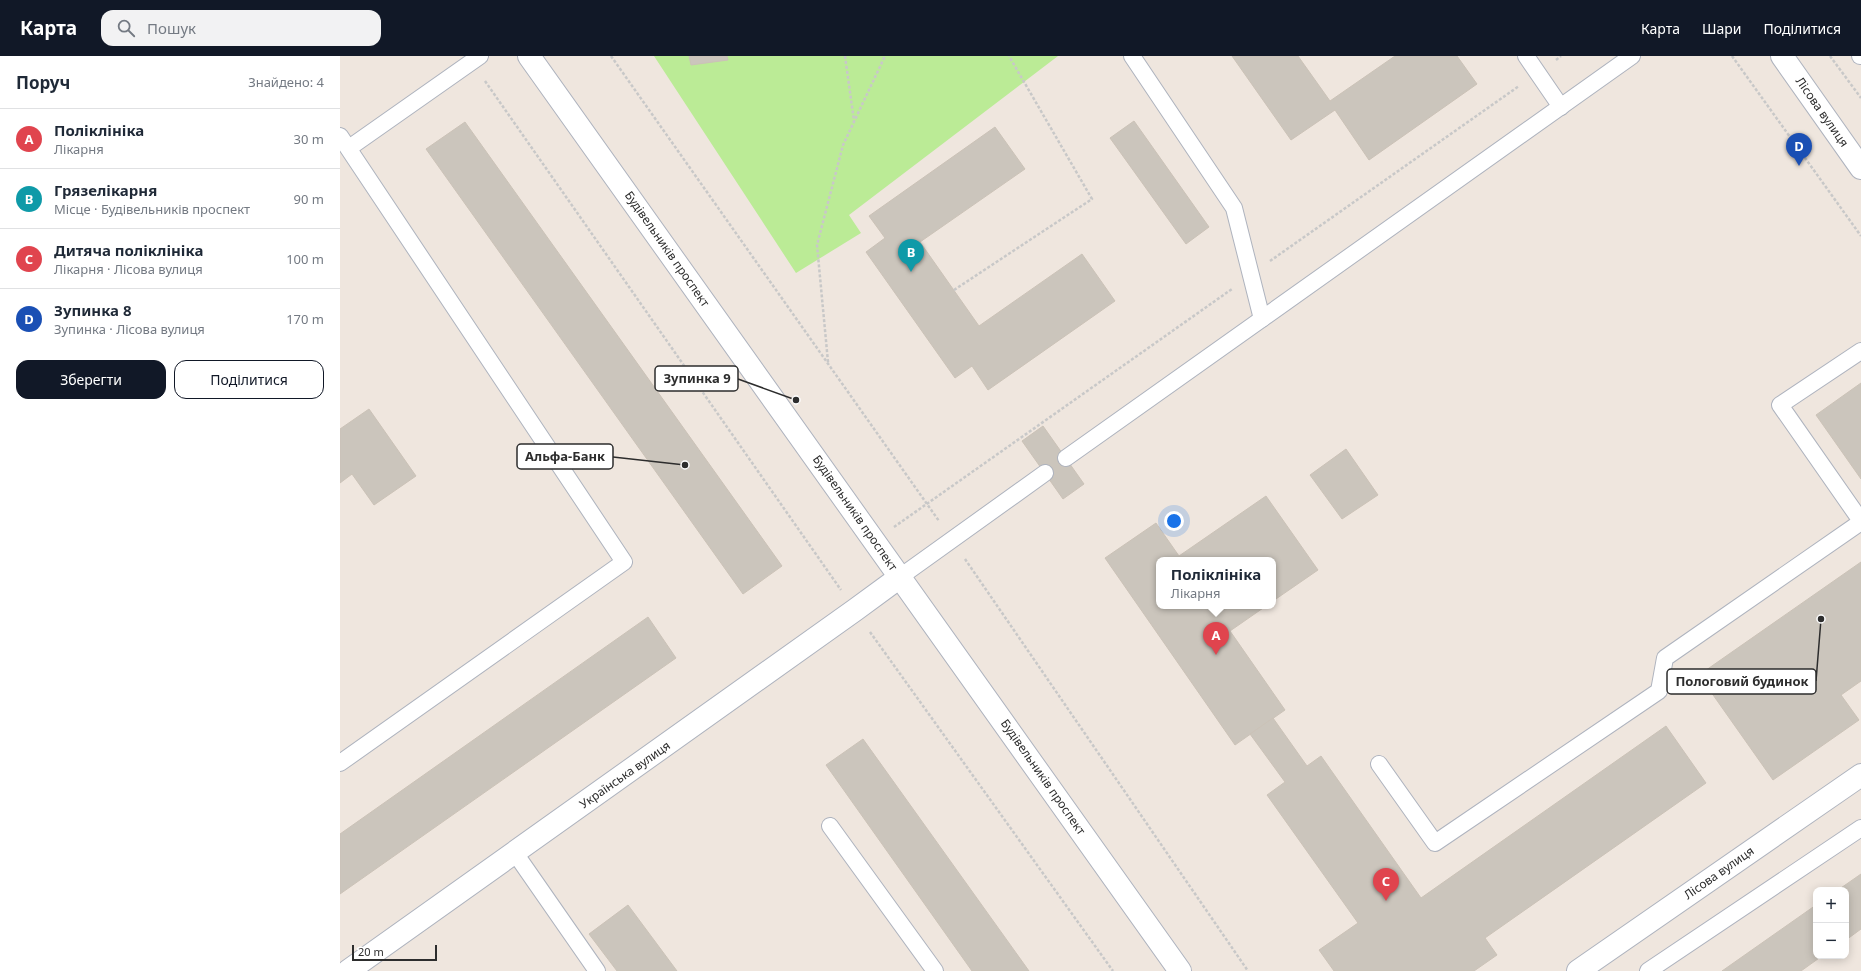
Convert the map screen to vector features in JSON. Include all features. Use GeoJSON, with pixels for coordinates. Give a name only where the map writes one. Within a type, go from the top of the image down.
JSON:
{"type":"FeatureCollection","features":[{"type":"Feature","properties":{"kind":"street","name":"Будівельників проспект"},"geometry":{"type":"LineString","coordinates":[[529,56],[1180,971]]}},
{"type":"Feature","properties":{"kind":"street","name":"Лісова вулиця"},"geometry":{"type":"LineString","coordinates":[[1782,56],[1861,168]]}},
{"type":"Feature","properties":{"kind":"street","name":"Українська вулиця"},"geometry":{"type":"LineString","coordinates":[[348,971],[900,577]]}},
{"type":"Feature","properties":{"kind":"street","name":"Лісова вулиця"},"geometry":{"type":"LineString","coordinates":[[1582,970],[1861,776]]}},
{"type":"Feature","properties":{"kind":"lane"},"geometry":{"type":"LineString","coordinates":[[1132,56],[1234,208],[1262,319]]}},
{"type":"Feature","properties":{"kind":"lane"},"geometry":{"type":"LineString","coordinates":[[1526,56],[1561,107]]}},
{"type":"Feature","properties":{"kind":"lane"},"geometry":{"type":"LineString","coordinates":[[1066,458],[1632,56]]}},
{"type":"Feature","properties":{"kind":"lane"},"geometry":{"type":"LineString","coordinates":[[340,763],[624,562],[344,142],[476,59]]}},
{"type":"Feature","properties":{"kind":"lane"},"geometry":{"type":"LineString","coordinates":[[1379,764],[1435,843],[1659,691],[1665,658],[1861,521],[1780,405],[1861,351]]}},
{"type":"Feature","properties":{"kind":"lane"},"geometry":{"type":"LineString","coordinates":[[900,577],[1045,473]]}},
{"type":"Feature","properties":{"kind":"lane"},"geometry":{"type":"LineString","coordinates":[[830,826],[935,971]]}},
{"type":"Feature","properties":{"kind":"lane"},"geometry":{"type":"LineString","coordinates":[[1648,971],[1861,828]]}},
{"type":"Feature","properties":{"kind":"lane"},"geometry":{"type":"LineString","coordinates":[[515,853],[597,971]]}},
{"type":"Feature","properties":{"kind":"path"},"geometry":{"type":"LineString","coordinates":[[611,56],[927,503],[1248,971]]}},
{"type":"Feature","properties":{"kind":"path"},"geometry":{"type":"LineString","coordinates":[[845,56],[854,122]]}},
{"type":"Feature","properties":{"kind":"path"},"geometry":{"type":"LineString","coordinates":[[828,364],[817,245],[843,146],[885,56]]}},
{"type":"Feature","properties":{"kind":"path"},"geometry":{"type":"LineString","coordinates":[[954,290],[1092,199],[1009,56]]}},
{"type":"Feature","properties":{"kind":"path"},"geometry":{"type":"LineString","coordinates":[[874,541],[1561,56]]}},
{"type":"Feature","properties":{"kind":"path"},"geometry":{"type":"LineString","coordinates":[[1732,56],[1861,236]]}},
{"type":"Feature","properties":{"kind":"path"},"geometry":{"type":"LineString","coordinates":[[1830,56],[1861,98]]}},
{"type":"Feature","properties":{"kind":"path"},"geometry":{"type":"LineString","coordinates":[[476,59],[855,610],[1113,971]]}},
{"type":"Feature","properties":{"kind":"green space"},"geometry":{"type":"Polygon","coordinates":[[[654,56],[1058,56],[849,215],[861,233],[796,273],[654,56]]]}},
{"type":"Feature","properties":{"kind":"building"},"geometry":{"type":"Polygon","coordinates":[[[689,56],[727,56],[728,60],[691,65],[689,56]]]}},
{"type":"Feature","properties":{"kind":"building"},"geometry":{"type":"Polygon","coordinates":[[[1232,56],[1298,56],[1330,101],[1395,56],[1457,56],[1477,84],[1369,160],[1335,110],[1291,140],[1232,56]]]}},
{"type":"Feature","properties":{"kind":"building"},"geometry":{"type":"Polygon","coordinates":[[[1134,121],[1209,227],[1186,244],[1110,138],[1134,121]]]}},
{"type":"Feature","properties":{"kind":"building"},"geometry":{"type":"Polygon","coordinates":[[[465,122],[782,566],[743,594],[426,149],[465,122]]]}},
{"type":"Feature","properties":{"kind":"building"},"geometry":{"type":"Polygon","coordinates":[[[995,127],[1025,169],[920,242],[979,326],[1082,254],[1115,301],[988,390],[972,366],[955,378],[866,252],[885,238],[869,216],[995,127]]]}},
{"type":"Feature","properties":{"kind":"building"},"geometry":{"type":"Polygon","coordinates":[[[1861,383],[1861,479],[1816,415],[1861,383]]]}},
{"type":"Feature","properties":{"kind":"building"},"geometry":{"type":"Polygon","coordinates":[[[369,409],[416,476],[374,505],[352,474],[340,483],[340,429],[369,409]]]}},
{"type":"Feature","properties":{"kind":"building"},"geometry":{"type":"Polygon","coordinates":[[[1043,426],[1084,484],[1063,499],[1022,441],[1043,426]]]}},
{"type":"Feature","properties":{"kind":"building"},"geometry":{"type":"Polygon","coordinates":[[[1346,449],[1378,495],[1342,519],[1310,475],[1346,449]]]}},
{"type":"Feature","properties":{"kind":"building"},"geometry":{"type":"Polygon","coordinates":[[[1266,496],[1318,570],[1276,599],[1276,557],[1156,557],[1156,609],[1262,609],[1230,631],[1285,710],[1235,745],[1105,558],[1156,523],[1179,556],[1266,496]]]}},
{"type":"Feature","properties":{"kind":"building"},"geometry":{"type":"Polygon","coordinates":[[[1861,562],[1861,681],[1841,695],[1859,720],[1773,780],[1699,675],[1861,562]]]}},
{"type":"Feature","properties":{"kind":"building"},"geometry":{"type":"Polygon","coordinates":[[[648,617],[676,658],[340,894],[340,834],[648,617]]]}},
{"type":"Feature","properties":{"kind":"building"},"geometry":{"type":"Polygon","coordinates":[[[1273,718],[1307,766],[1321,756],[1421,898],[1666,726],[1706,783],[1485,938],[1497,955],[1474,971],[1334,971],[1319,950],[1358,923],[1267,795],[1285,782],[1250,734],[1273,718]]]}},
{"type":"Feature","properties":{"kind":"building"},"geometry":{"type":"Polygon","coordinates":[[[863,739],[1029,971],[972,971],[826,765],[863,739]]]}},
{"type":"Feature","properties":{"kind":"building"},"geometry":{"type":"Polygon","coordinates":[[[1861,874],[1861,929],[1849,938],[1849,887],[1842,887],[1861,874]]]}},
{"type":"Feature","properties":{"kind":"building"},"geometry":{"type":"Polygon","coordinates":[[[628,905],[677,971],[617,971],[589,934],[628,905]]]}},
{"type":"Feature","properties":{"kind":"building"},"geometry":{"type":"Polygon","coordinates":[[[1813,907],[1813,959],[1818,959],[1801,971],[1722,971],[1813,907]]]}},
{"type":"Feature","properties":{"kind":"place","name":"Зупинка 8"},"geometry":{"type":"Point","coordinates":[1799,166]}},
{"type":"Feature","properties":{"kind":"place","name":"Грязелікарня"},"geometry":{"type":"Point","coordinates":[911,272]}},
{"type":"Feature","properties":{"kind":"place","name":"Зупинка 9"},"geometry":{"type":"Point","coordinates":[796,400]}},
{"type":"Feature","properties":{"kind":"place","name":"Альфа-Банк"},"geometry":{"type":"Point","coordinates":[685,465]}},
{"type":"Feature","properties":{"kind":"place","name":"Пологовий будинок"},"geometry":{"type":"Point","coordinates":[1821,619]}},
{"type":"Feature","properties":{"kind":"place","name":"Поліклініка"},"geometry":{"type":"Point","coordinates":[1216,655]}},
{"type":"Feature","properties":{"kind":"place","name":"Дитяча поліклініка"},"geometry":{"type":"Point","coordinates":[1386,901]}}]}
